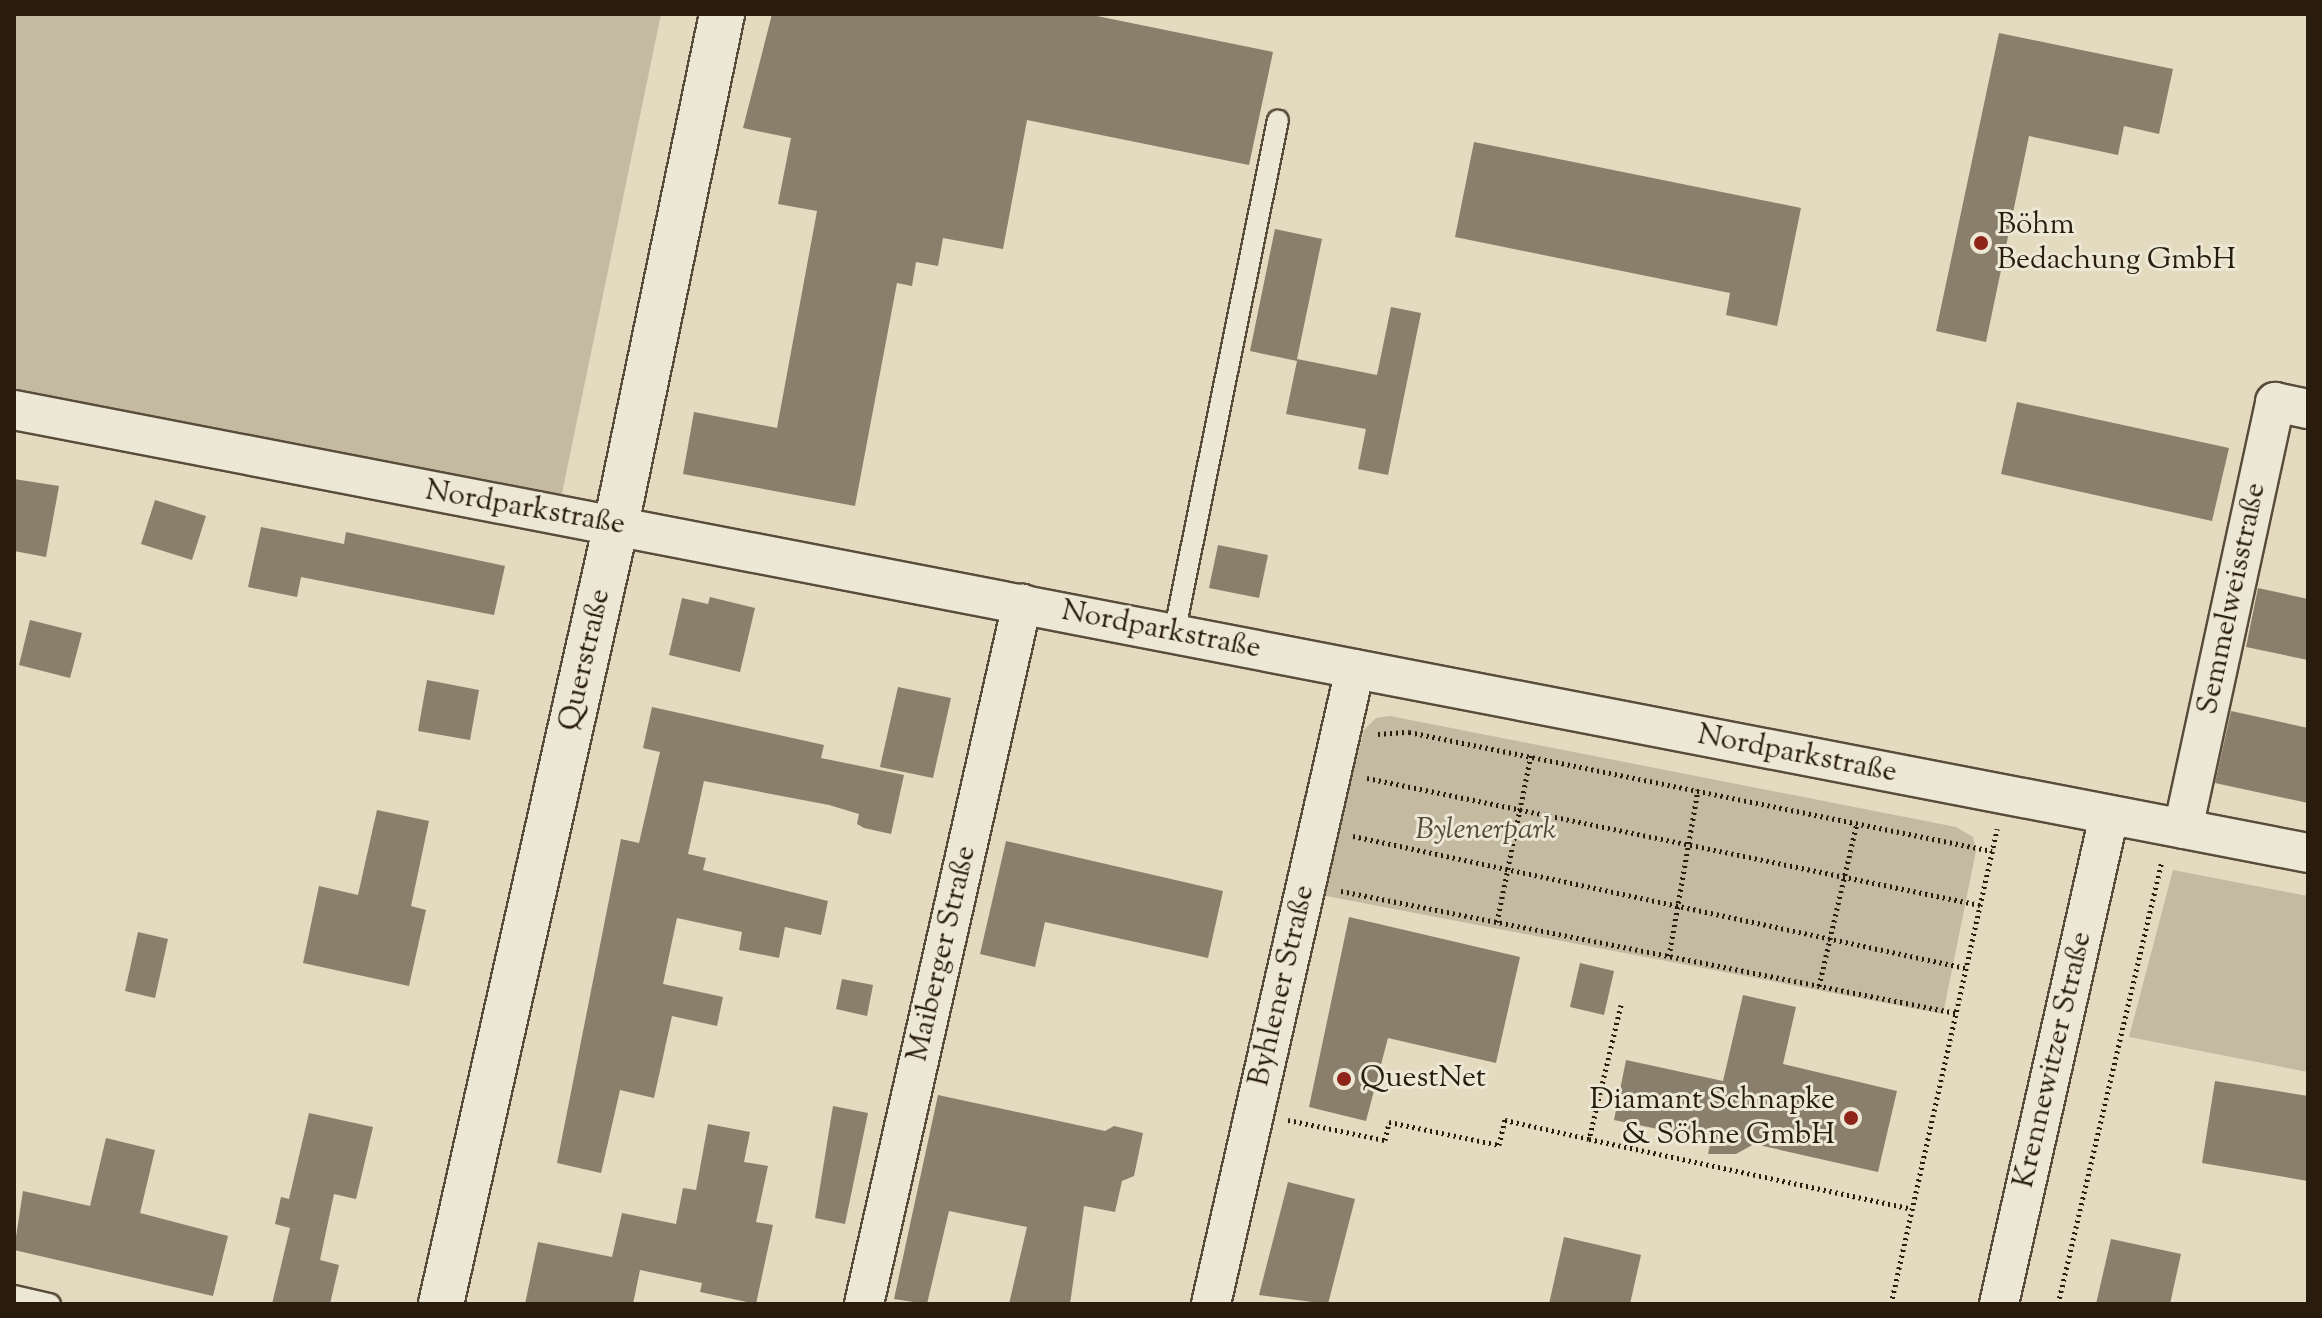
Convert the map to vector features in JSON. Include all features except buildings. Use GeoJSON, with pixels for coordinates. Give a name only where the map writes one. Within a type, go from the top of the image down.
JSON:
{"type":"FeatureCollection","features":[{"type":"Feature","properties":{"kind":"street","name":"Querstraße"},"geometry":{"type":"LineString","coordinates":[[441,1304],[616,525],[722,14]]}},
{"type":"Feature","properties":{"kind":"street","name":"Semmelweisstraße"},"geometry":{"type":"LineString","coordinates":[[2177,828],[2275,402],[2308,409]]}},
{"type":"Feature","properties":{"kind":"street","name":"Nordparkstraße"},"geometry":{"type":"LineString","coordinates":[[14,410],[2308,853]]}},
{"type":"Feature","properties":{"kind":"street","name":"Maiberger Straße"},"geometry":{"type":"LineString","coordinates":[[864,1304],[1022,604]]}},
{"type":"Feature","properties":{"kind":"street","name":"Byhlener Straße"},"geometry":{"type":"LineString","coordinates":[[1211,1304],[1355,669]]}},
{"type":"Feature","properties":{"kind":"street","name":"Krennewitzer Straße"},"geometry":{"type":"LineString","coordinates":[[1999,1304],[2109,816]]}},
{"type":"Feature","properties":{"kind":"lane"},"geometry":{"type":"LineString","coordinates":[[1174,634],[1278,120]]}},
{"type":"Feature","properties":{"kind":"lane"},"geometry":{"type":"LineString","coordinates":[[14,1296],[50,1304]]}},
{"type":"Feature","properties":{"kind":"path"},"geometry":{"type":"LineString","coordinates":[[1371,748],[1377,734],[1409,732],[1992,851]]}},
{"type":"Feature","properties":{"kind":"path"},"geometry":{"type":"LineString","coordinates":[[1497,922],[1531,755]]}},
{"type":"Feature","properties":{"kind":"path"},"geometry":{"type":"LineString","coordinates":[[1364,762],[1358,777],[1980,905]]}},
{"type":"Feature","properties":{"kind":"path"},"geometry":{"type":"LineString","coordinates":[[1669,956],[1698,790]]}},
{"type":"Feature","properties":{"kind":"path"},"geometry":{"type":"LineString","coordinates":[[1891,1304],[2005,796]]}},
{"type":"Feature","properties":{"kind":"path"},"geometry":{"type":"LineString","coordinates":[[1819,986],[1857,823]]}},
{"type":"Feature","properties":{"kind":"path"},"geometry":{"type":"LineString","coordinates":[[2058,1304],[2177,828]]}},
{"type":"Feature","properties":{"kind":"path"},"geometry":{"type":"LineString","coordinates":[[1344,834],[1966,968]]}},
{"type":"Feature","properties":{"kind":"path"},"geometry":{"type":"LineString","coordinates":[[1331,889],[1956,1013]]}},
{"type":"Feature","properties":{"kind":"path"},"geometry":{"type":"LineString","coordinates":[[1589,1139],[1621,1005]]}},
{"type":"Feature","properties":{"kind":"path"},"geometry":{"type":"LineString","coordinates":[[1281,1118],[1385,1140],[1389,1122],[1499,1145],[1505,1120],[1912,1209]]}},
{"type":"Feature","properties":{"kind":"green space"},"geometry":{"type":"Polygon","coordinates":[[[14,14],[661,14],[560,503],[14,390],[14,14]]]}},
{"type":"Feature","properties":{"kind":"green space","name":"Bylenerpark"},"geometry":{"type":"Polygon","coordinates":[[[1390,716],[1956,827],[1973,837],[1976,851],[1943,1014],[1321,895],[1364,730],[1376,718],[1390,716]]]}},
{"type":"Feature","properties":{"kind":"green space"},"geometry":{"type":"Polygon","coordinates":[[[2173,870],[2308,896],[2308,1072],[2129,1037],[2173,870]]]}},
{"type":"Feature","properties":{"kind":"place","name":"Böhm Bedachung GmbH"},"geometry":{"type":"Point","coordinates":[1981,243]}},
{"type":"Feature","properties":{"kind":"place","name":"QuestNet"},"geometry":{"type":"Point","coordinates":[1344,1079]}},
{"type":"Feature","properties":{"kind":"place","name":"Diamant Schnapke & Söhne GmbH"},"geometry":{"type":"Point","coordinates":[1851,1118]}}]}
